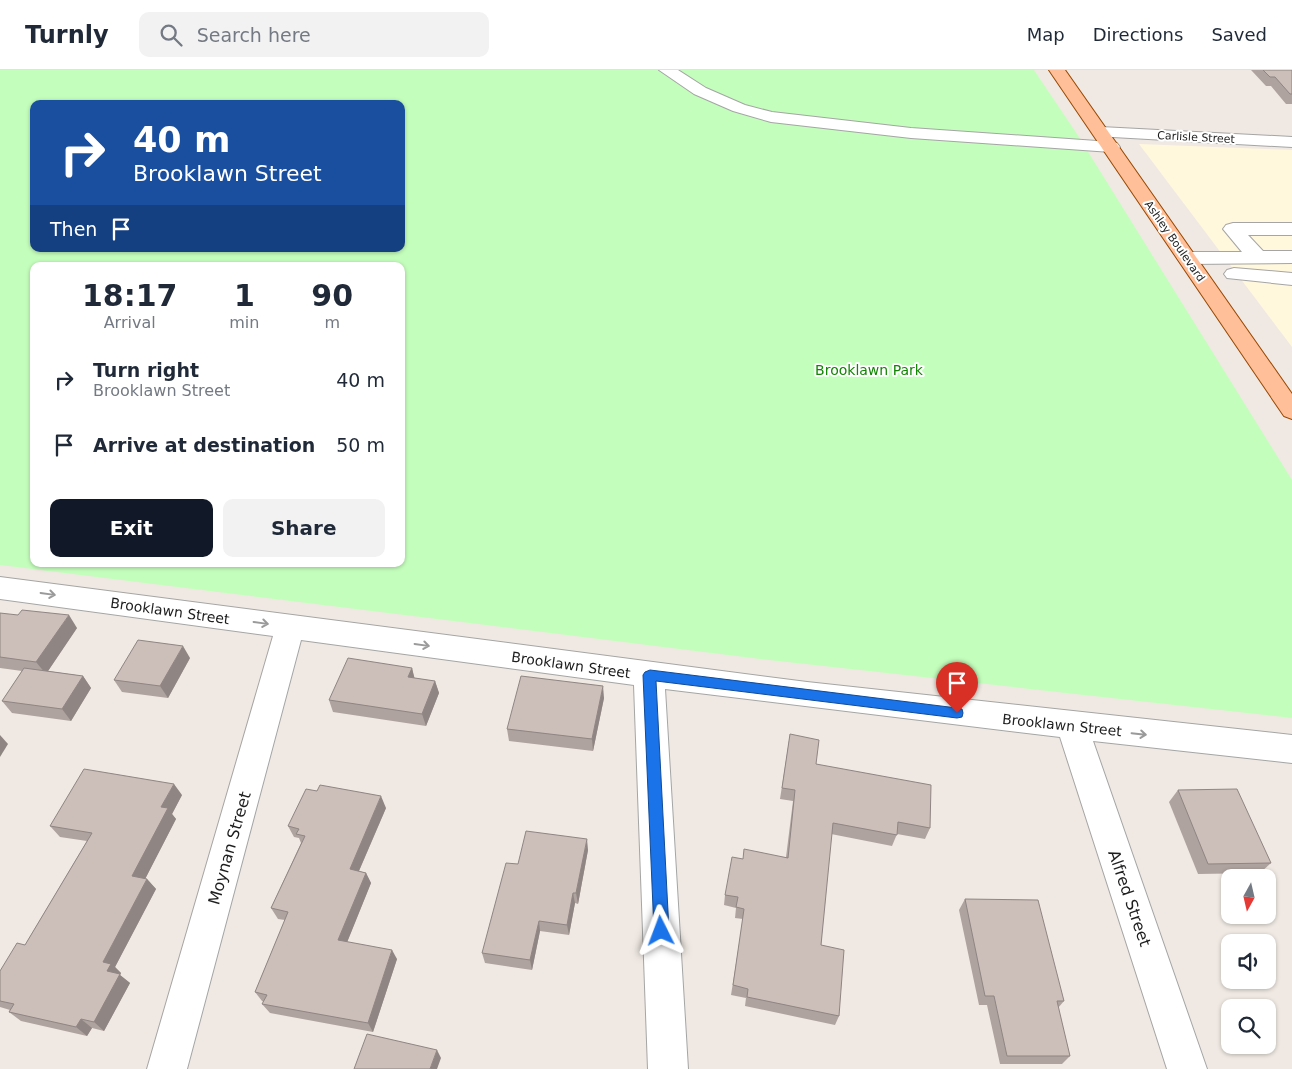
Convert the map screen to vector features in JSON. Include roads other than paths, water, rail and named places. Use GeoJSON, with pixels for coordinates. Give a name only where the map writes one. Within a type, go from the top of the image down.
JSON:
{"type":"FeatureCollection","features":[{"type":"Feature","properties":{"kind":"main road","name":"Ashley Boulevard"},"geometry":{"type":"LineString","coordinates":[[1057,70],[1292,411]]}},
{"type":"Feature","properties":{"kind":"street","name":"Carlisle Street"},"geometry":{"type":"LineString","coordinates":[[666,70],[700,91],[739,108],[771,117],[911,133],[1106,140],[1292,142]]}},
{"type":"Feature","properties":{"kind":"street"},"geometry":{"type":"LineString","coordinates":[[1258,257],[1233,229],[1292,229]]}},
{"type":"Feature","properties":{"kind":"street"},"geometry":{"type":"LineString","coordinates":[[1187,258],[1292,257]]}},
{"type":"Feature","properties":{"kind":"street"},"geometry":{"type":"LineString","coordinates":[[1199,276],[1243,273],[1292,279]]}},
{"type":"Feature","properties":{"kind":"street","name":"Brooklawn Street"},"geometry":{"type":"LineString","coordinates":[[0,588],[650,675],[1072,727],[1292,749]]}},
{"type":"Feature","properties":{"kind":"street","name":"Moynan Street"},"geometry":{"type":"LineString","coordinates":[[168,1069],[290,627]]}},
{"type":"Feature","properties":{"kind":"street"},"geometry":{"type":"LineString","coordinates":[[650,675],[668,1069]]}},
{"type":"Feature","properties":{"kind":"street","name":"Alfred Street"},"geometry":{"type":"LineString","coordinates":[[1072,727],[1187,1069]]}},
{"type":"Feature","properties":{"kind":"park label","name":"Brooklawn Park"},"geometry":{"type":"Point","coordinates":[869,370]}}]}
